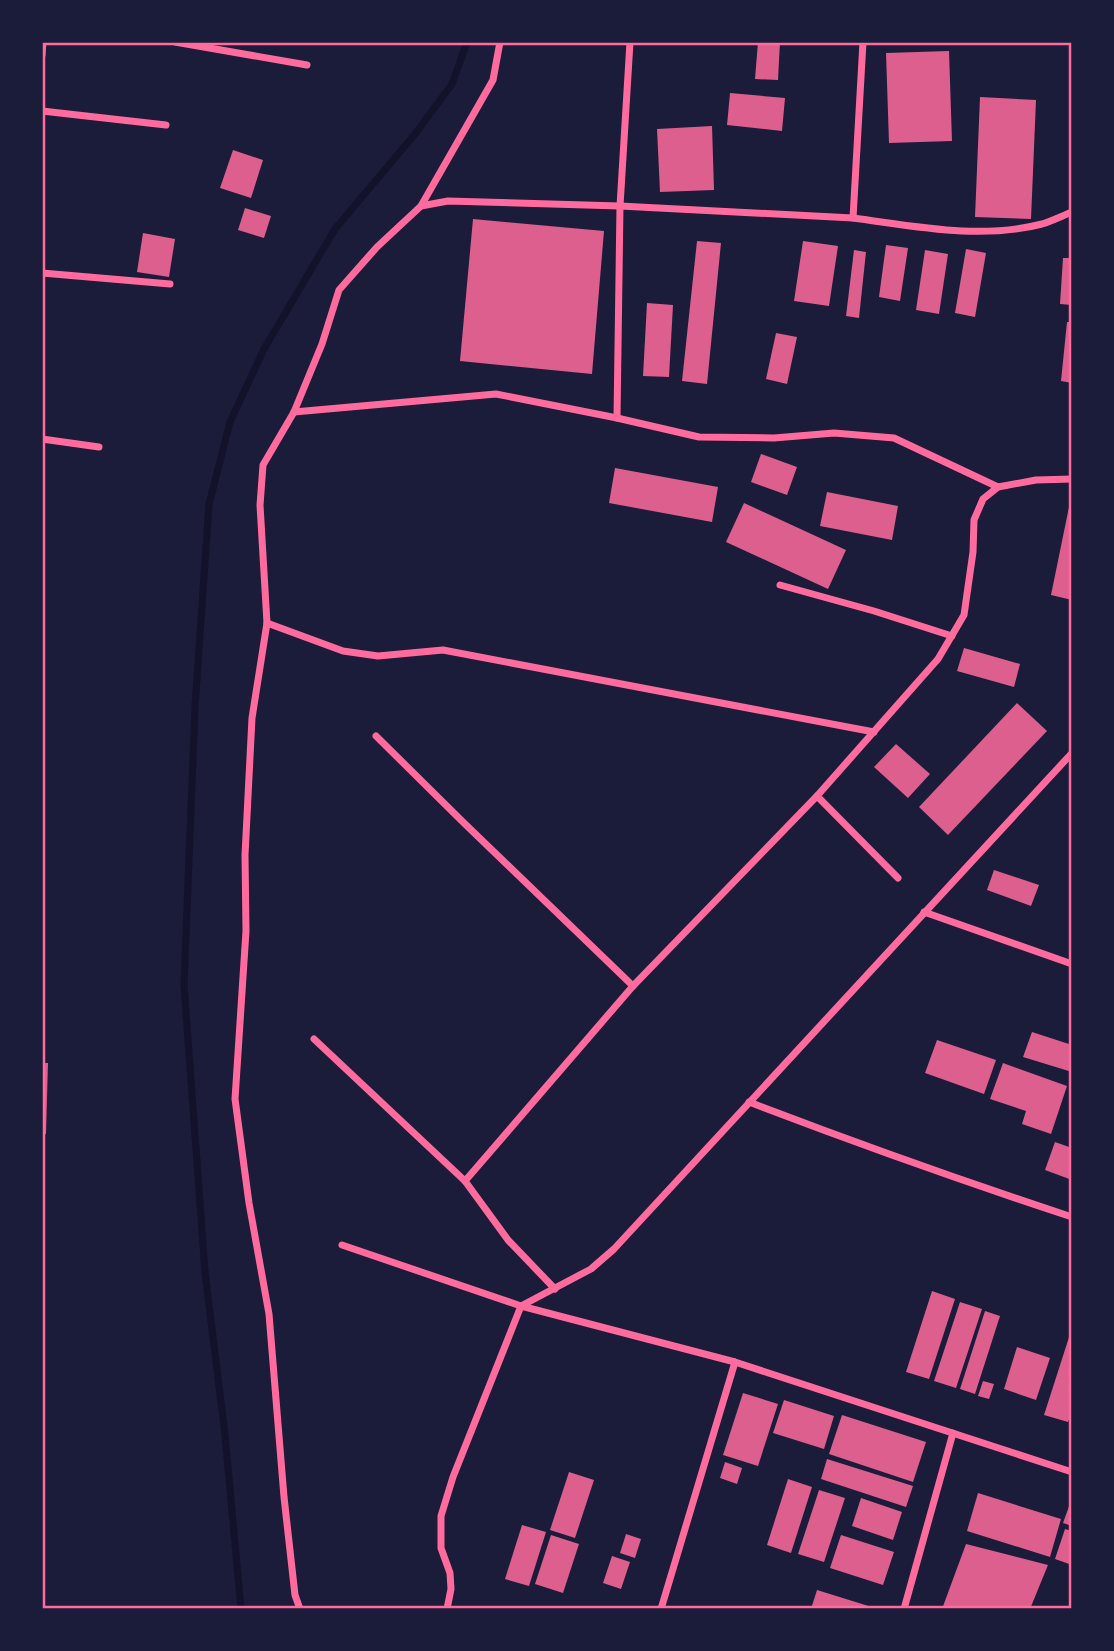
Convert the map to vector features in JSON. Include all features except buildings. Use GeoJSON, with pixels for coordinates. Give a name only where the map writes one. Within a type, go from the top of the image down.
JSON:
{"type":"FeatureCollection","features":[{"type":"Feature","properties":{"kind":"street"},"geometry":{"type":"LineString","coordinates":[[42,55],[43,42]]}},
{"type":"Feature","properties":{"kind":"street"},"geometry":{"type":"LineString","coordinates":[[175,42],[307,65]]}},
{"type":"Feature","properties":{"kind":"street"},"geometry":{"type":"LineString","coordinates":[[300,1609],[293,1583],[269,1314],[235,1099],[246,931],[245,855],[252,718],[267,623],[260,505],[263,465],[294,412],[322,344],[339,290],[377,247],[421,206],[493,80],[500,42]]}},
{"type":"Feature","properties":{"kind":"street"},"geometry":{"type":"LineString","coordinates":[[617,418],[620,206],[630,42]]}},
{"type":"Feature","properties":{"kind":"street"},"geometry":{"type":"LineString","coordinates":[[853,218],[863,42]]}},
{"type":"Feature","properties":{"kind":"street"},"geometry":{"type":"LineString","coordinates":[[42,111],[166,125]]}},
{"type":"Feature","properties":{"kind":"street"},"geometry":{"type":"LineString","coordinates":[[421,206],[448,201],[620,206],[853,218],[955,230],[1002,231],[1043,224],[1072,212]]}},
{"type":"Feature","properties":{"kind":"street"},"geometry":{"type":"LineString","coordinates":[[42,272],[170,284]]}},
{"type":"Feature","properties":{"kind":"street"},"geometry":{"type":"LineString","coordinates":[[294,412],[496,394],[699,437],[774,438],[834,432],[894,438],[999,487]]}},
{"type":"Feature","properties":{"kind":"street"},"geometry":{"type":"LineString","coordinates":[[42,439],[99,447]]}},
{"type":"Feature","properties":{"kind":"street"},"geometry":{"type":"LineString","coordinates":[[465,1181],[634,986],[817,796],[938,659],[964,615],[973,552],[974,520],[983,499],[999,487],[1037,480],[1072,479]]}},
{"type":"Feature","properties":{"kind":"street"},"geometry":{"type":"LineString","coordinates":[[780,585],[952,636]]}},
{"type":"Feature","properties":{"kind":"street"},"geometry":{"type":"LineString","coordinates":[[267,623],[343,651],[378,656],[443,650],[874,732]]}},
{"type":"Feature","properties":{"kind":"street"},"geometry":{"type":"LineString","coordinates":[[376,737],[634,986]]}},
{"type":"Feature","properties":{"kind":"street"},"geometry":{"type":"LineString","coordinates":[[447,1609],[451,1589],[450,1573],[441,1548],[441,1516],[453,1477],[522,1306],[591,1269],[614,1249],[1072,752]]}},
{"type":"Feature","properties":{"kind":"street"},"geometry":{"type":"LineString","coordinates":[[817,796],[898,878]]}},
{"type":"Feature","properties":{"kind":"street"},"geometry":{"type":"LineString","coordinates":[[924,912],[1072,964]]}},
{"type":"Feature","properties":{"kind":"street"},"geometry":{"type":"LineString","coordinates":[[314,1039],[465,1181],[508,1241],[555,1289]]}},
{"type":"Feature","properties":{"kind":"street"},"geometry":{"type":"LineString","coordinates":[[749,1102],[918,1165],[1072,1217]]}},
{"type":"Feature","properties":{"kind":"street"},"geometry":{"type":"LineString","coordinates":[[342,1245],[522,1306],[735,1362],[1072,1472]]}},
{"type":"Feature","properties":{"kind":"street"},"geometry":{"type":"LineString","coordinates":[[661,1609],[735,1362]]}},
{"type":"Feature","properties":{"kind":"street"},"geometry":{"type":"LineString","coordinates":[[904,1609],[953,1433]]}},
{"type":"Feature","properties":{"kind":"waterway"},"geometry":{"type":"LineString","coordinates":[[241,1609],[225,1435],[205,1272],[184,985],[195,707],[209,504],[230,422],[264,349],[335,229],[415,134],[452,84],[467,42]]}}]}
